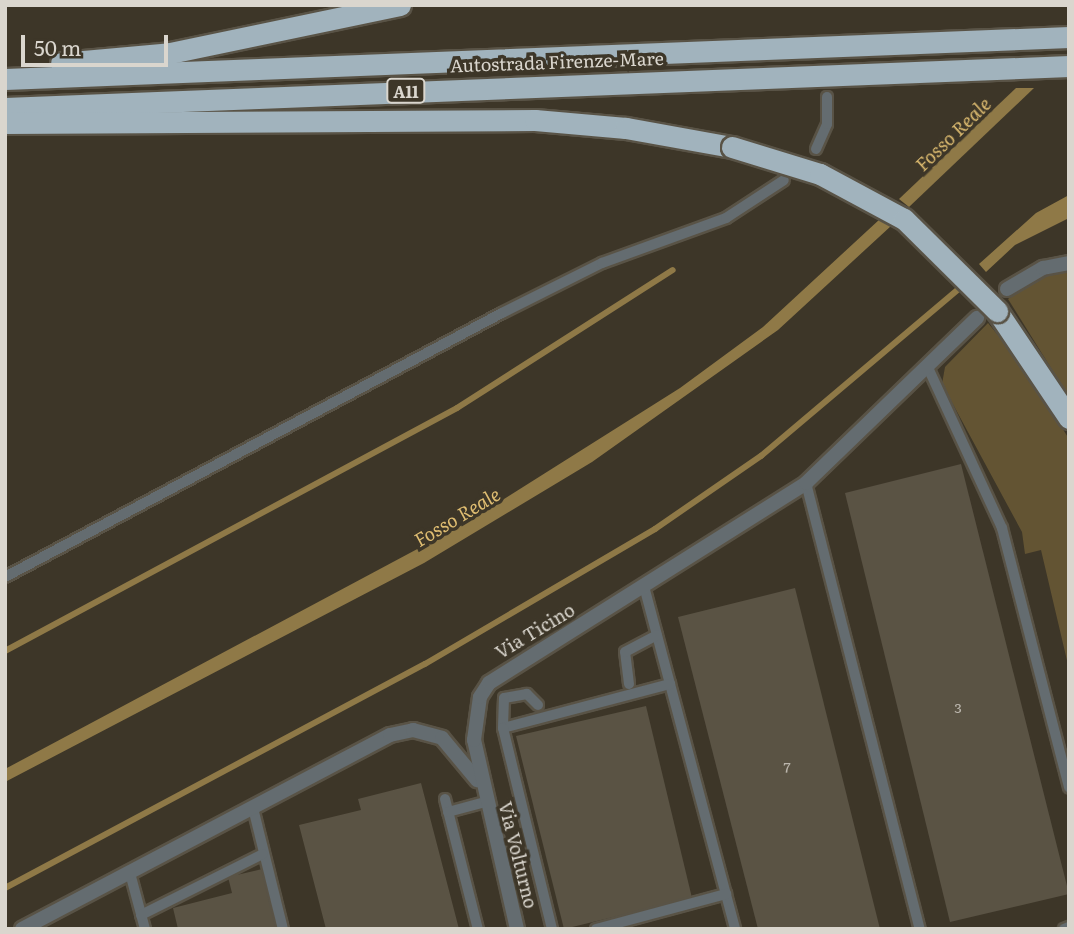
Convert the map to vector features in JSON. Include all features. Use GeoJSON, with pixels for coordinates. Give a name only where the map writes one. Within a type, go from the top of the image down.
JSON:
{"type":"FeatureCollection","features":[{"type":"Feature","properties":{"kind":"highway"},"geometry":{"type":"LineString","coordinates":[[5,68],[170,52],[400,5]]}},
{"type":"Feature","properties":{"kind":"highway","name":"Autostrada Firenze-Mare"},"geometry":{"type":"LineString","coordinates":[[5,79],[1069,37]]}},
{"type":"Feature","properties":{"kind":"highway","name":"Autostrada Firenze-Mare"},"geometry":{"type":"LineString","coordinates":[[5,108],[1069,66]]}},
{"type":"Feature","properties":{"kind":"highway"},"geometry":{"type":"LineString","coordinates":[[5,122],[535,120],[732,147],[820,174],[904,219],[987,314],[1069,418]]}},
{"type":"Feature","properties":{"kind":"street"},"geometry":{"type":"LineString","coordinates":[[1007,289],[1043,268],[1069,264]]}},
{"type":"Feature","properties":{"kind":"street","name":"Via Ticino"},"geometry":{"type":"LineString","coordinates":[[484,797],[473,724],[489,683],[645,590],[806,483],[987,314]]}},
{"type":"Feature","properties":{"kind":"street"},"geometry":{"type":"LineString","coordinates":[[22,929],[253,808],[364,746],[413,730],[456,749],[484,797]]}},
{"type":"Feature","properties":{"kind":"street","name":"Via Volturno"},"geometry":{"type":"LineString","coordinates":[[484,797],[517,929]]}},
{"type":"Feature","properties":{"kind":"lane"},"geometry":{"type":"LineString","coordinates":[[816,149],[827,124],[827,97]]}},
{"type":"Feature","properties":{"kind":"lane"},"geometry":{"type":"LineString","coordinates":[[5,577],[502,313],[602,263],[726,218],[784,180]]}},
{"type":"Feature","properties":{"kind":"lane"},"geometry":{"type":"LineString","coordinates":[[929,370],[1002,528],[1069,788]]}},
{"type":"Feature","properties":{"kind":"lane"},"geometry":{"type":"LineString","coordinates":[[806,483],[920,929]]}},
{"type":"Feature","properties":{"kind":"lane"},"geometry":{"type":"LineString","coordinates":[[645,590],[735,929]]}},
{"type":"Feature","properties":{"kind":"lane"},"geometry":{"type":"LineString","coordinates":[[629,684],[625,652],[657,635]]}},
{"type":"Feature","properties":{"kind":"lane"},"geometry":{"type":"LineString","coordinates":[[503,729],[670,684]]}},
{"type":"Feature","properties":{"kind":"lane"},"geometry":{"type":"LineString","coordinates":[[538,705],[527,694],[505,698],[503,729],[552,929]]}},
{"type":"Feature","properties":{"kind":"lane"},"geometry":{"type":"LineString","coordinates":[[448,812],[484,797]]}},
{"type":"Feature","properties":{"kind":"lane"},"geometry":{"type":"LineString","coordinates":[[444,799],[478,929]]}},
{"type":"Feature","properties":{"kind":"lane"},"geometry":{"type":"LineString","coordinates":[[253,808],[284,929]]}},
{"type":"Feature","properties":{"kind":"lane"},"geometry":{"type":"LineString","coordinates":[[141,915],[263,853]]}},
{"type":"Feature","properties":{"kind":"lane"},"geometry":{"type":"LineString","coordinates":[[130,873],[145,929]]}},
{"type":"Feature","properties":{"kind":"lane"},"geometry":{"type":"LineString","coordinates":[[596,929],[726,894]]}},
{"type":"Feature","properties":{"kind":"lane"},"geometry":{"type":"LineString","coordinates":[[1063,929],[1069,927]]}},
{"type":"Feature","properties":{"kind":"shaded area"},"geometry":{"type":"Polygon","coordinates":[[[1016,88],[1034,88],[909,207],[899,199],[1016,88]]]}},
{"type":"Feature","properties":{"kind":"shaded area"},"geometry":{"type":"Polygon","coordinates":[[[1069,195],[1069,218],[1015,245],[986,272],[979,264],[1036,213],[1069,195]]]}},
{"type":"Feature","properties":{"kind":"shaded area"},"geometry":{"type":"Polygon","coordinates":[[[880,219],[891,226],[778,330],[592,462],[424,563],[5,782],[5,769],[466,523],[680,388],[763,327],[880,219]]]}},
{"type":"Feature","properties":{"kind":"shaded area"},"geometry":{"type":"Polygon","coordinates":[[[1069,271],[1069,397],[1008,299],[1036,278],[1069,271]]]}},
{"type":"Feature","properties":{"kind":"shaded area"},"geometry":{"type":"Polygon","coordinates":[[[988,323],[1025,368],[1069,439],[1069,669],[1041,550],[1025,554],[1022,532],[942,384],[945,367],[988,323]]]}},
{"type":"Feature","properties":{"kind":"building"},"geometry":{"type":"Polygon","coordinates":[[[961,464],[1069,894],[950,922],[845,493],[961,464]]]}},
{"type":"Feature","properties":{"kind":"building"},"geometry":{"type":"Polygon","coordinates":[[[795,588],[880,929],[758,929],[678,617],[795,588]]]}},
{"type":"Feature","properties":{"kind":"building"},"geometry":{"type":"Polygon","coordinates":[[[646,706],[692,898],[564,929],[516,736],[646,706]]]}},
{"type":"Feature","properties":{"kind":"building"},"geometry":{"type":"Polygon","coordinates":[[[421,783],[459,929],[326,929],[299,825],[361,810],[358,799],[421,783]]]}},
{"type":"Feature","properties":{"kind":"building"},"geometry":{"type":"Polygon","coordinates":[[[262,869],[277,929],[178,929],[173,908],[232,893],[228,877],[262,869]]]}},
{"type":"Feature","properties":{"kind":"waterway"},"geometry":{"type":"LineString","coordinates":[[5,651],[457,408],[673,270]]}},
{"type":"Feature","properties":{"kind":"waterway"},"geometry":{"type":"LineString","coordinates":[[5,888],[425,664],[655,529],[761,456],[961,287]]}},
{"type":"Feature","properties":{"kind":"water label","name":"Fosso Reale"},"geometry":{"type":"Point","coordinates":[953,134]}},
{"type":"Feature","properties":{"kind":"water label","name":"Fosso Reale"},"geometry":{"type":"Point","coordinates":[457,517]}}]}
